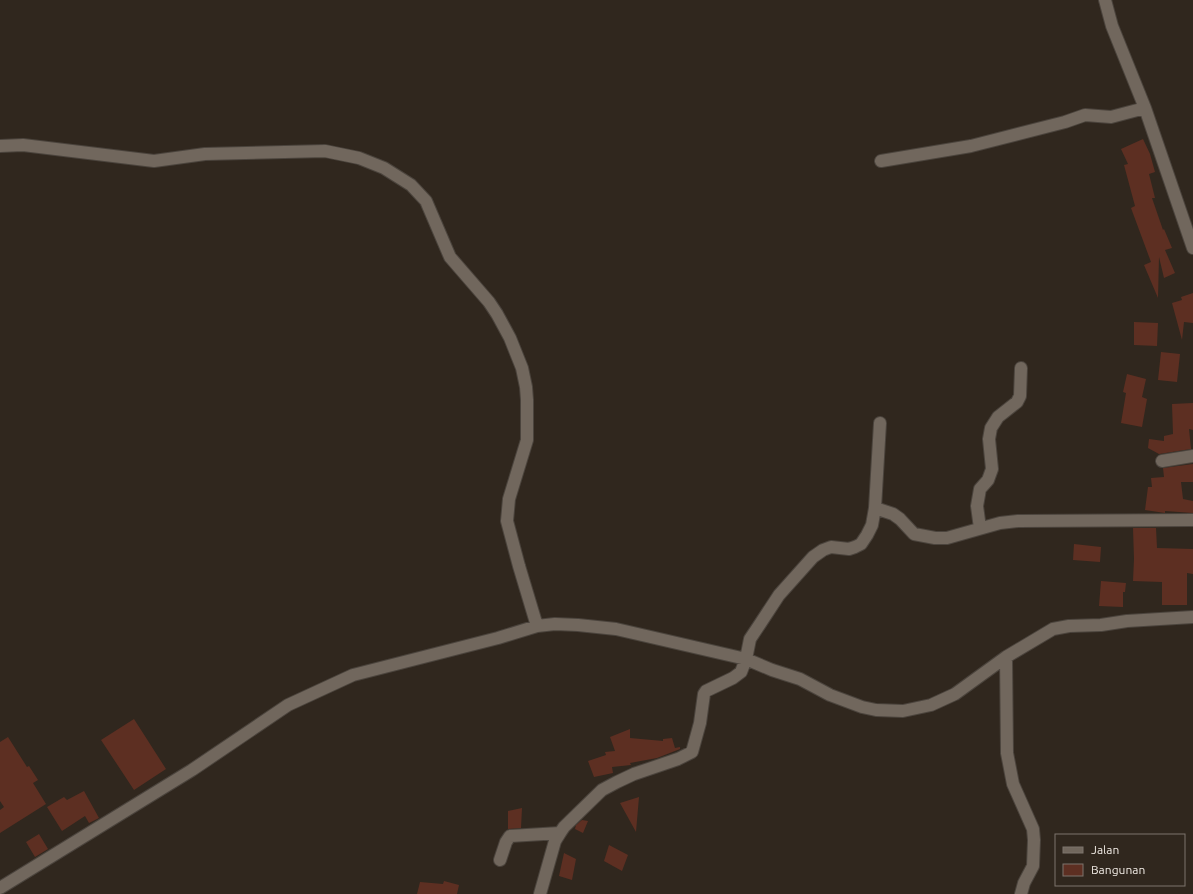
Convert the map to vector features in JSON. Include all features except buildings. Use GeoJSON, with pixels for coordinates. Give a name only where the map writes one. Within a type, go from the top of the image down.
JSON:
{"type":"FeatureCollection","features":[{"type":"Feature","properties":{"kind":"street"},"geometry":{"type":"LineString","coordinates":[[1105,0],[1112,26],[1145,108],[1193,248]]}},
{"type":"Feature","properties":{"kind":"street"},"geometry":{"type":"LineString","coordinates":[[881,161],[971,146],[1065,122],[1085,115],[1111,117],[1145,108]]}},
{"type":"Feature","properties":{"kind":"street"},"geometry":{"type":"LineString","coordinates":[[0,146],[23,145],[154,161],[205,154],[325,151],[359,158],[384,168],[412,185],[426,201],[450,257],[489,302],[497,314],[510,338],[523,373],[527,400],[527,440],[509,499],[507,521],[537,626]]}},
{"type":"Feature","properties":{"kind":"street"},"geometry":{"type":"LineString","coordinates":[[980,528],[977,506],[980,489],[988,480],[992,469],[990,439],[991,428],[998,417],[1018,402],[1020,396],[1021,368]]}},
{"type":"Feature","properties":{"kind":"street"},"geometry":{"type":"LineString","coordinates":[[540,894],[555,841],[560,832],[602,790],[634,774],[678,759],[692,752],[700,723],[704,694],[706,691],[733,678],[740,672],[746,659],[750,639],[779,595],[813,557],[823,550],[830,547],[849,549],[861,544],[872,525],[875,508],[880,423]]}},
{"type":"Feature","properties":{"kind":"street"},"geometry":{"type":"LineString","coordinates":[[1162,461],[1193,456]]}},
{"type":"Feature","properties":{"kind":"street"},"geometry":{"type":"LineString","coordinates":[[875,508],[900,518],[914,534],[947,538],[1000,522],[1018,520],[1193,520]]}},
{"type":"Feature","properties":{"kind":"street"},"geometry":{"type":"LineString","coordinates":[[0,888],[192,770],[288,705],[354,675],[498,638],[537,626],[555,624],[616,629],[746,659],[772,670],[800,679],[830,695],[862,707],[890,711],[903,711],[931,705],[955,694],[1006,657],[1045,633],[1062,627],[1193,617]]}},
{"type":"Feature","properties":{"kind":"street"},"geometry":{"type":"LineString","coordinates":[[1006,657],[1007,753],[1013,784],[1033,829],[1034,840],[1033,866],[1024,883],[1021,894]]}},
{"type":"Feature","properties":{"kind":"street"},"geometry":{"type":"LineString","coordinates":[[500,860],[506,842],[510,836],[560,832]]}}]}
